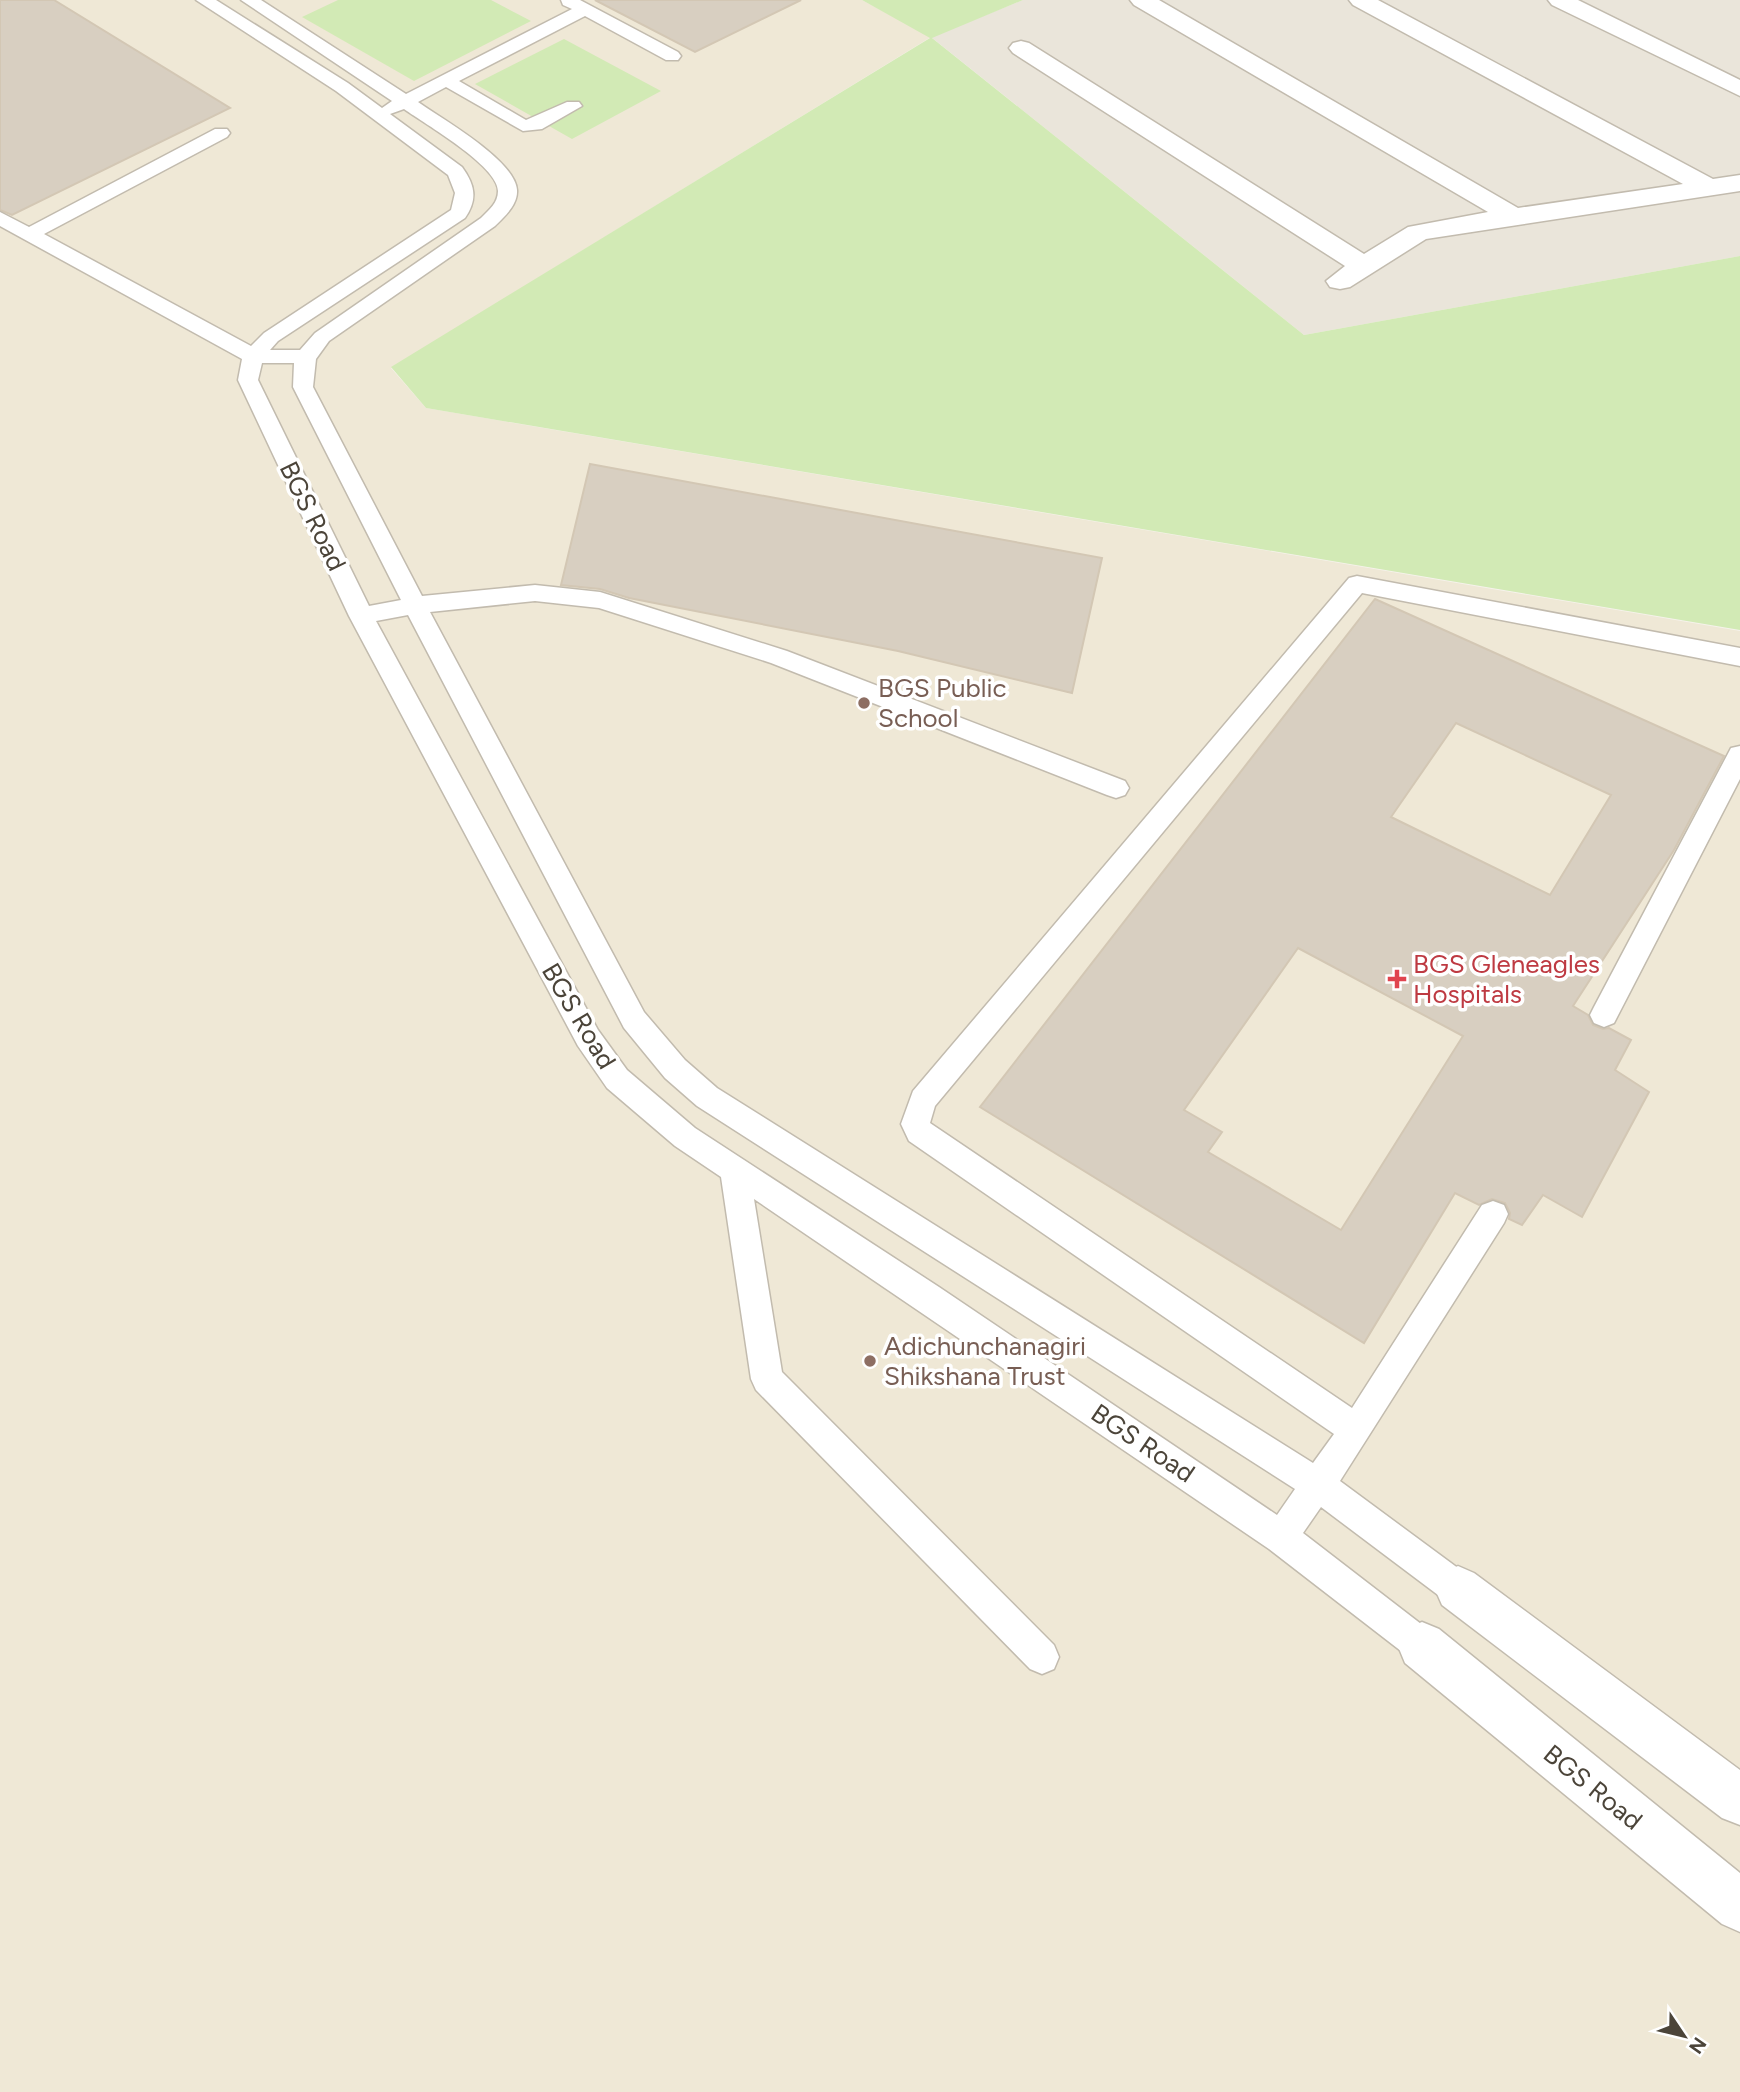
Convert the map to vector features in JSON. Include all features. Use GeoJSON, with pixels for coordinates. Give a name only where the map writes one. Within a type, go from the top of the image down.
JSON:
{"type":"FeatureCollection","features":[{"type":"Feature","properties":{"kind":"street"},"geometry":{"type":"LineString","coordinates":[[1142,0],[1513,216]]}},
{"type":"Feature","properties":{"kind":"street"},"geometry":{"type":"LineString","coordinates":[[1362,0],[1710,188]]}},
{"type":"Feature","properties":{"kind":"street"},"geometry":{"type":"LineString","coordinates":[[1560,0],[1740,89]]}},
{"type":"Feature","properties":{"kind":"street"},"geometry":{"type":"LineString","coordinates":[[1021,48],[1364,266]]}},
{"type":"Feature","properties":{"kind":"street"},"geometry":{"type":"LineString","coordinates":[[1340,281],[1418,233],[1447,226],[1740,183]]}},
{"type":"Feature","properties":{"kind":"street","name":"BGS Road"},"geometry":{"type":"LineString","coordinates":[[1458,1589],[1740,1800]]}},
{"type":"Feature","properties":{"kind":"street","name":"BGS Road"},"geometry":{"type":"LineString","coordinates":[[1422,1646],[1740,1906]]}},
{"type":"Feature","properties":{"kind":"lane"},"geometry":{"type":"LineString","coordinates":[[0,218],[253,356],[306,357],[322,337],[488,222],[508,200],[508,187],[503,175],[494,165],[405,101],[259,8],[204,0]]}},
{"type":"Feature","properties":{"kind":"lane"},"geometry":{"type":"LineString","coordinates":[[566,0],[672,56]]}},
{"type":"Feature","properties":{"kind":"lane"},"geometry":{"type":"LineString","coordinates":[[253,356],[271,337],[449,222],[464,204],[466,194],[462,180],[455,171],[380,114],[259,8]]}},
{"type":"Feature","properties":{"kind":"lane"},"geometry":{"type":"LineString","coordinates":[[380,114],[584,10]]}},
{"type":"Feature","properties":{"kind":"lane"},"geometry":{"type":"LineString","coordinates":[[446,80],[523,126],[536,125],[573,106]]}},
{"type":"Feature","properties":{"kind":"lane"},"geometry":{"type":"LineString","coordinates":[[28,234],[221,133]]}},
{"type":"Feature","properties":{"kind":"lane","name":"BGS Road"},"geometry":{"type":"LineString","coordinates":[[253,356],[248,380],[362,616],[588,1038],[617,1079],[652,1111],[735,1170],[1281,1536],[1422,1646]]}},
{"type":"Feature","properties":{"kind":"lane","name":"BGS Road"},"geometry":{"type":"LineString","coordinates":[[306,357],[302,374],[303,387],[415,605],[634,1020],[675,1069],[707,1097],[1317,1485],[1458,1589]]}},
{"type":"Feature","properties":{"kind":"lane"},"geometry":{"type":"LineString","coordinates":[[1356,1430],[919,1132],[915,1124],[923,1100],[1357,584],[1740,657]]}},
{"type":"Feature","properties":{"kind":"lane"},"geometry":{"type":"LineString","coordinates":[[362,616],[415,605],[535,593],[600,600],[779,657],[1116,788]]}},
{"type":"Feature","properties":{"kind":"lane"},"geometry":{"type":"LineString","coordinates":[[1604,1015],[1740,755]]}},
{"type":"Feature","properties":{"kind":"lane"},"geometry":{"type":"LineString","coordinates":[[735,1170],[767,1379],[1042,1657]]}},
{"type":"Feature","properties":{"kind":"lane"},"geometry":{"type":"LineString","coordinates":[[1281,1536],[1356,1430],[1493,1214]]}},
{"type":"Feature","properties":{"kind":"shaded area","name":"Adichunchanagiri Shikshana Trust"},"geometry":{"type":"Polygon","coordinates":[[[0,0],[862,0],[931,37],[391,368],[426,408],[1740,631],[1740,2092],[0,2092],[0,0]]]}},
{"type":"Feature","properties":{"kind":"shaded area"},"geometry":{"type":"Polygon","coordinates":[[[1023,0],[1740,0],[1740,256],[1304,335],[931,37],[1023,0]]]}},
{"type":"Feature","properties":{"kind":"green space"},"geometry":{"type":"Polygon","coordinates":[[[338,0],[491,0],[531,21],[414,81],[302,17],[338,0]]]}},
{"type":"Feature","properties":{"kind":"green space"},"geometry":{"type":"Polygon","coordinates":[[[862,0],[1023,0],[932,38],[1304,335],[1740,256],[1740,630],[426,408],[391,367],[930,38],[862,0]]]}},
{"type":"Feature","properties":{"kind":"green space"},"geometry":{"type":"Polygon","coordinates":[[[564,39],[661,91],[572,139],[475,84],[564,39]]]}},
{"type":"Feature","properties":{"kind":"building"},"geometry":{"type":"Polygon","coordinates":[[[0,0],[54,0],[230,108],[12,215],[0,210],[0,0]]]}},
{"type":"Feature","properties":{"kind":"building"},"geometry":{"type":"Polygon","coordinates":[[[595,0],[801,0],[695,52],[595,0]]]}},
{"type":"Feature","properties":{"kind":"building"},"geometry":{"type":"Polygon","coordinates":[[[590,464],[1102,558],[1072,693],[898,651],[629,598],[600,589],[561,585],[590,464]]]}},
{"type":"Feature","properties":{"kind":"building"},"geometry":{"type":"Polygon","coordinates":[[[1375,599],[1724,756],[1674,850],[1573,1006],[1588,1015],[1593,1025],[1609,1028],[1631,1040],[1615,1070],[1649,1092],[1582,1217],[1543,1195],[1522,1225],[1509,1219],[1510,1213],[1505,1203],[1492,1199],[1479,1205],[1455,1193],[1364,1343],[980,1107],[1375,599]],[[1456,723],[1391,817],[1550,895],[1611,795],[1456,723]],[[1298,948],[1184,1110],[1222,1132],[1208,1152],[1341,1230],[1463,1036],[1298,948]]]}},
{"type":"Feature","properties":{"kind":"place","name":"BGS Public School"},"geometry":{"type":"Point","coordinates":[864,703]}},
{"type":"Feature","properties":{"kind":"place","name":"BGS Gleneagles Hospitals"},"geometry":{"type":"Point","coordinates":[1397,979]}},
{"type":"Feature","properties":{"kind":"place","name":"Adichunchanagiri Shikshana Trust"},"geometry":{"type":"Point","coordinates":[870,1361]}}]}
